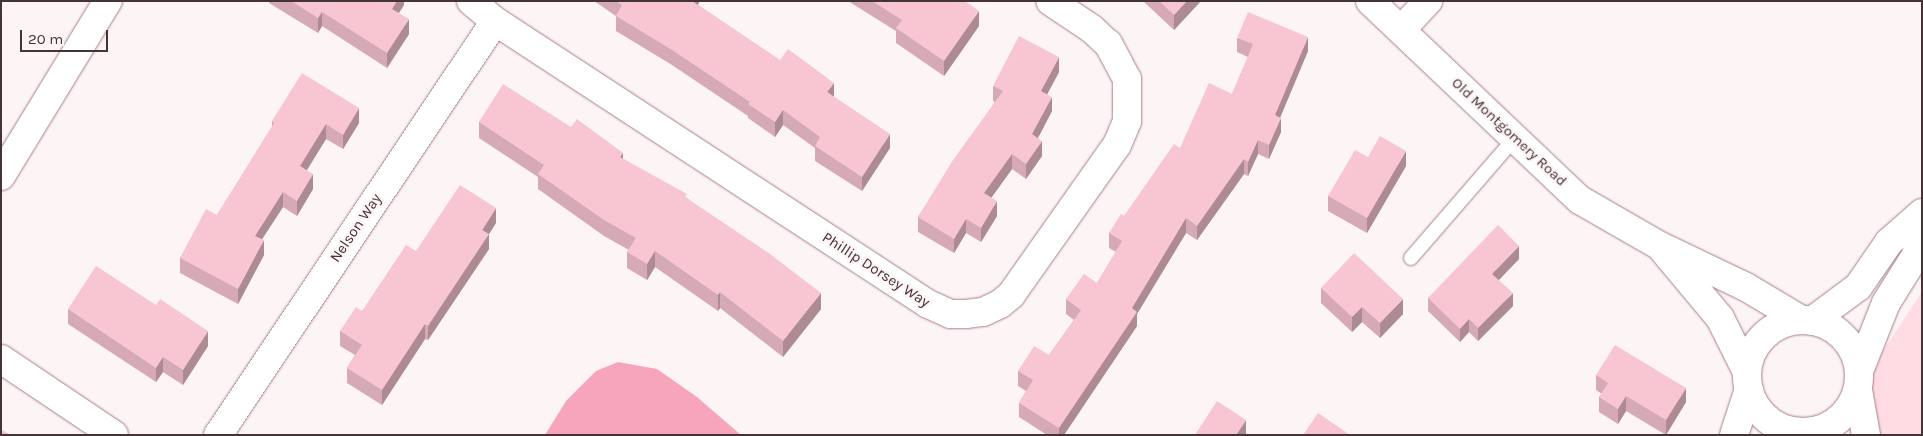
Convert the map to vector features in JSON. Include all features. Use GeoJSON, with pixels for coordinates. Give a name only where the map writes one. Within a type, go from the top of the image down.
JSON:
{"type":"FeatureCollection","features":[{"type":"Feature","properties":{"kind":"street"},"geometry":{"type":"LineString","coordinates":[[1,176],[108,1]]}},
{"type":"Feature","properties":{"kind":"street","name":"Phillip Dorsey Way"},"geometry":{"type":"LineString","coordinates":[[471,1],[495,21],[928,304],[950,314],[983,312],[1000,304],[1010,295],[1117,145],[1127,122],[1127,79],[1108,44],[1092,30],[1050,1]]}},
{"type":"Feature","properties":{"kind":"street","name":"Old Montgomery Road"},"geometry":{"type":"LineString","coordinates":[[1370,1],[1580,200],[1660,246],[1746,287],[1806,320]]}},
{"type":"Feature","properties":{"kind":"street"},"geometry":{"type":"LineString","coordinates":[[1401,30],[1428,1]]}},
{"type":"Feature","properties":{"kind":"street","name":"Nelson Way"},"geometry":{"type":"LineString","coordinates":[[218,435],[495,21]]}},
{"type":"Feature","properties":{"kind":"street"},"geometry":{"type":"LineString","coordinates":[[1734,435],[1748,381],[1751,355],[1760,340],[1773,329],[1806,320],[1858,287],[1889,242],[1922,213]]}},
{"type":"Feature","properties":{"kind":"street"},"geometry":{"type":"LineString","coordinates":[[1748,381],[1756,405],[1767,418],[1795,433],[1818,430],[1836,422],[1849,408],[1886,303],[1916,255],[1922,235]]}},
{"type":"Feature","properties":{"kind":"street","name":"Old Montgomery Road"},"geometry":{"type":"LineString","coordinates":[[1660,246],[1720,318],[1748,381]]}},
{"type":"Feature","properties":{"kind":"street"},"geometry":{"type":"LineString","coordinates":[[1806,320],[1827,325],[1843,336],[1854,352],[1866,435]]}},
{"type":"Feature","properties":{"kind":"street"},"geometry":{"type":"LineString","coordinates":[[1,359],[114,435]]}},
{"type":"Feature","properties":{"kind":"lane"},"geometry":{"type":"LineString","coordinates":[[1411,258],[1515,138]]}},
{"type":"Feature","properties":{"kind":"shaded area"},"geometry":{"type":"Polygon","coordinates":[[[1922,292],[1922,435],[1874,435],[1845,408],[1922,292]]]}},
{"type":"Feature","properties":{"kind":"shaded area"},"geometry":{"type":"Polygon","coordinates":[[[618,362],[657,369],[697,397],[741,435],[545,435],[566,401],[596,371],[618,362]]]}},
{"type":"Feature","properties":{"kind":"building"},"geometry":{"type":"Polygon","coordinates":[[[291,1],[397,1],[392,9],[409,19],[387,53],[322,12],[318,18],[291,1]]]}},
{"type":"Feature","properties":{"kind":"building"},"geometry":{"type":"Polygon","coordinates":[[[616,1],[692,1],[780,60],[788,49],[834,83],[827,92],[890,134],[862,177],[815,146],[820,137],[783,110],[775,122],[748,104],[750,102],[672,50],[616,16],[622,5],[616,1]]]}},
{"type":"Feature","properties":{"kind":"building"},"geometry":{"type":"Polygon","coordinates":[[[872,1],[965,1],[979,11],[944,61],[896,28],[902,20],[872,1]]]}},
{"type":"Feature","properties":{"kind":"building"},"geometry":{"type":"Polygon","coordinates":[[[1159,1],[1187,1],[1174,15],[1159,1]]]}},
{"type":"Feature","properties":{"kind":"building"},"geometry":{"type":"Polygon","coordinates":[[[1248,12],[1308,37],[1275,115],[1281,118],[1269,145],[1258,140],[1248,162],[1244,159],[1197,226],[1186,218],[1132,308],[1137,312],[1059,428],[1019,403],[1033,380],[1018,371],[1034,346],[1049,355],[1081,310],[1066,299],[1084,274],[1097,283],[1122,241],[1109,233],[1121,214],[1124,216],[1174,144],[1180,148],[1209,83],[1232,94],[1253,44],[1237,38],[1248,12]]]}},
{"type":"Feature","properties":{"kind":"building"},"geometry":{"type":"Polygon","coordinates":[[[1019,36],[1059,57],[1041,91],[1052,97],[1032,134],[1042,141],[1026,164],[1012,154],[984,193],[997,201],[981,228],[966,219],[954,239],[918,217],[953,160],[1003,91],[993,86],[1019,36]]]}},
{"type":"Feature","properties":{"kind":"building"},"geometry":{"type":"Polygon","coordinates":[[[302,73],[359,108],[343,135],[326,124],[300,166],[313,174],[297,201],[283,192],[255,236],[264,240],[238,289],[180,258],[206,209],[217,215],[274,123],[272,121],[302,73]]]}},
{"type":"Feature","properties":{"kind":"building"},"geometry":{"type":"Polygon","coordinates":[[[503,84],[571,127],[577,119],[623,153],[620,157],[687,194],[685,197],[770,254],[821,293],[783,341],[720,292],[718,295],[655,251],[647,264],[627,252],[636,238],[604,220],[538,174],[544,165],[479,122],[503,84]]]}},
{"type":"Feature","properties":{"kind":"building"},"geometry":{"type":"Polygon","coordinates":[[[1380,136],[1406,151],[1367,218],[1328,196],[1355,150],[1368,157],[1380,136]]]}},
{"type":"Feature","properties":{"kind":"building"},"geometry":{"type":"Polygon","coordinates":[[[460,185],[496,208],[482,230],[489,234],[428,326],[425,324],[382,390],[347,368],[362,345],[340,331],[356,307],[362,311],[406,245],[416,251],[460,185]]]}},
{"type":"Feature","properties":{"kind":"building"},"geometry":{"type":"Polygon","coordinates":[[[1498,225],[1519,246],[1492,274],[1513,293],[1478,328],[1469,319],[1460,329],[1428,298],[1498,225]]]}},
{"type":"Feature","properties":{"kind":"building"},"geometry":{"type":"Polygon","coordinates":[[[1354,253],[1403,299],[1380,323],[1362,307],[1352,317],[1321,288],[1354,253]]]}},
{"type":"Feature","properties":{"kind":"building"},"geometry":{"type":"Polygon","coordinates":[[[96,266],[156,305],[160,299],[208,331],[183,370],[163,357],[156,368],[68,309],[96,266]]]}},
{"type":"Feature","properties":{"kind":"building"},"geometry":{"type":"Polygon","coordinates":[[[1615,345],[1686,388],[1666,420],[1626,396],[1618,409],[1599,397],[1608,383],[1596,375],[1615,345]]]}},
{"type":"Feature","properties":{"kind":"building"},"geometry":{"type":"Polygon","coordinates":[[[1217,401],[1246,420],[1236,435],[1195,435],[1217,401]]]}},
{"type":"Feature","properties":{"kind":"building"},"geometry":{"type":"Polygon","coordinates":[[[1318,413],[1350,435],[1303,435],[1318,413]]]}},
{"type":"Feature","properties":{"kind":"building"},"geometry":{"type":"Polygon","coordinates":[[[3,430],[10,435],[1,435],[3,430]]]}}]}
